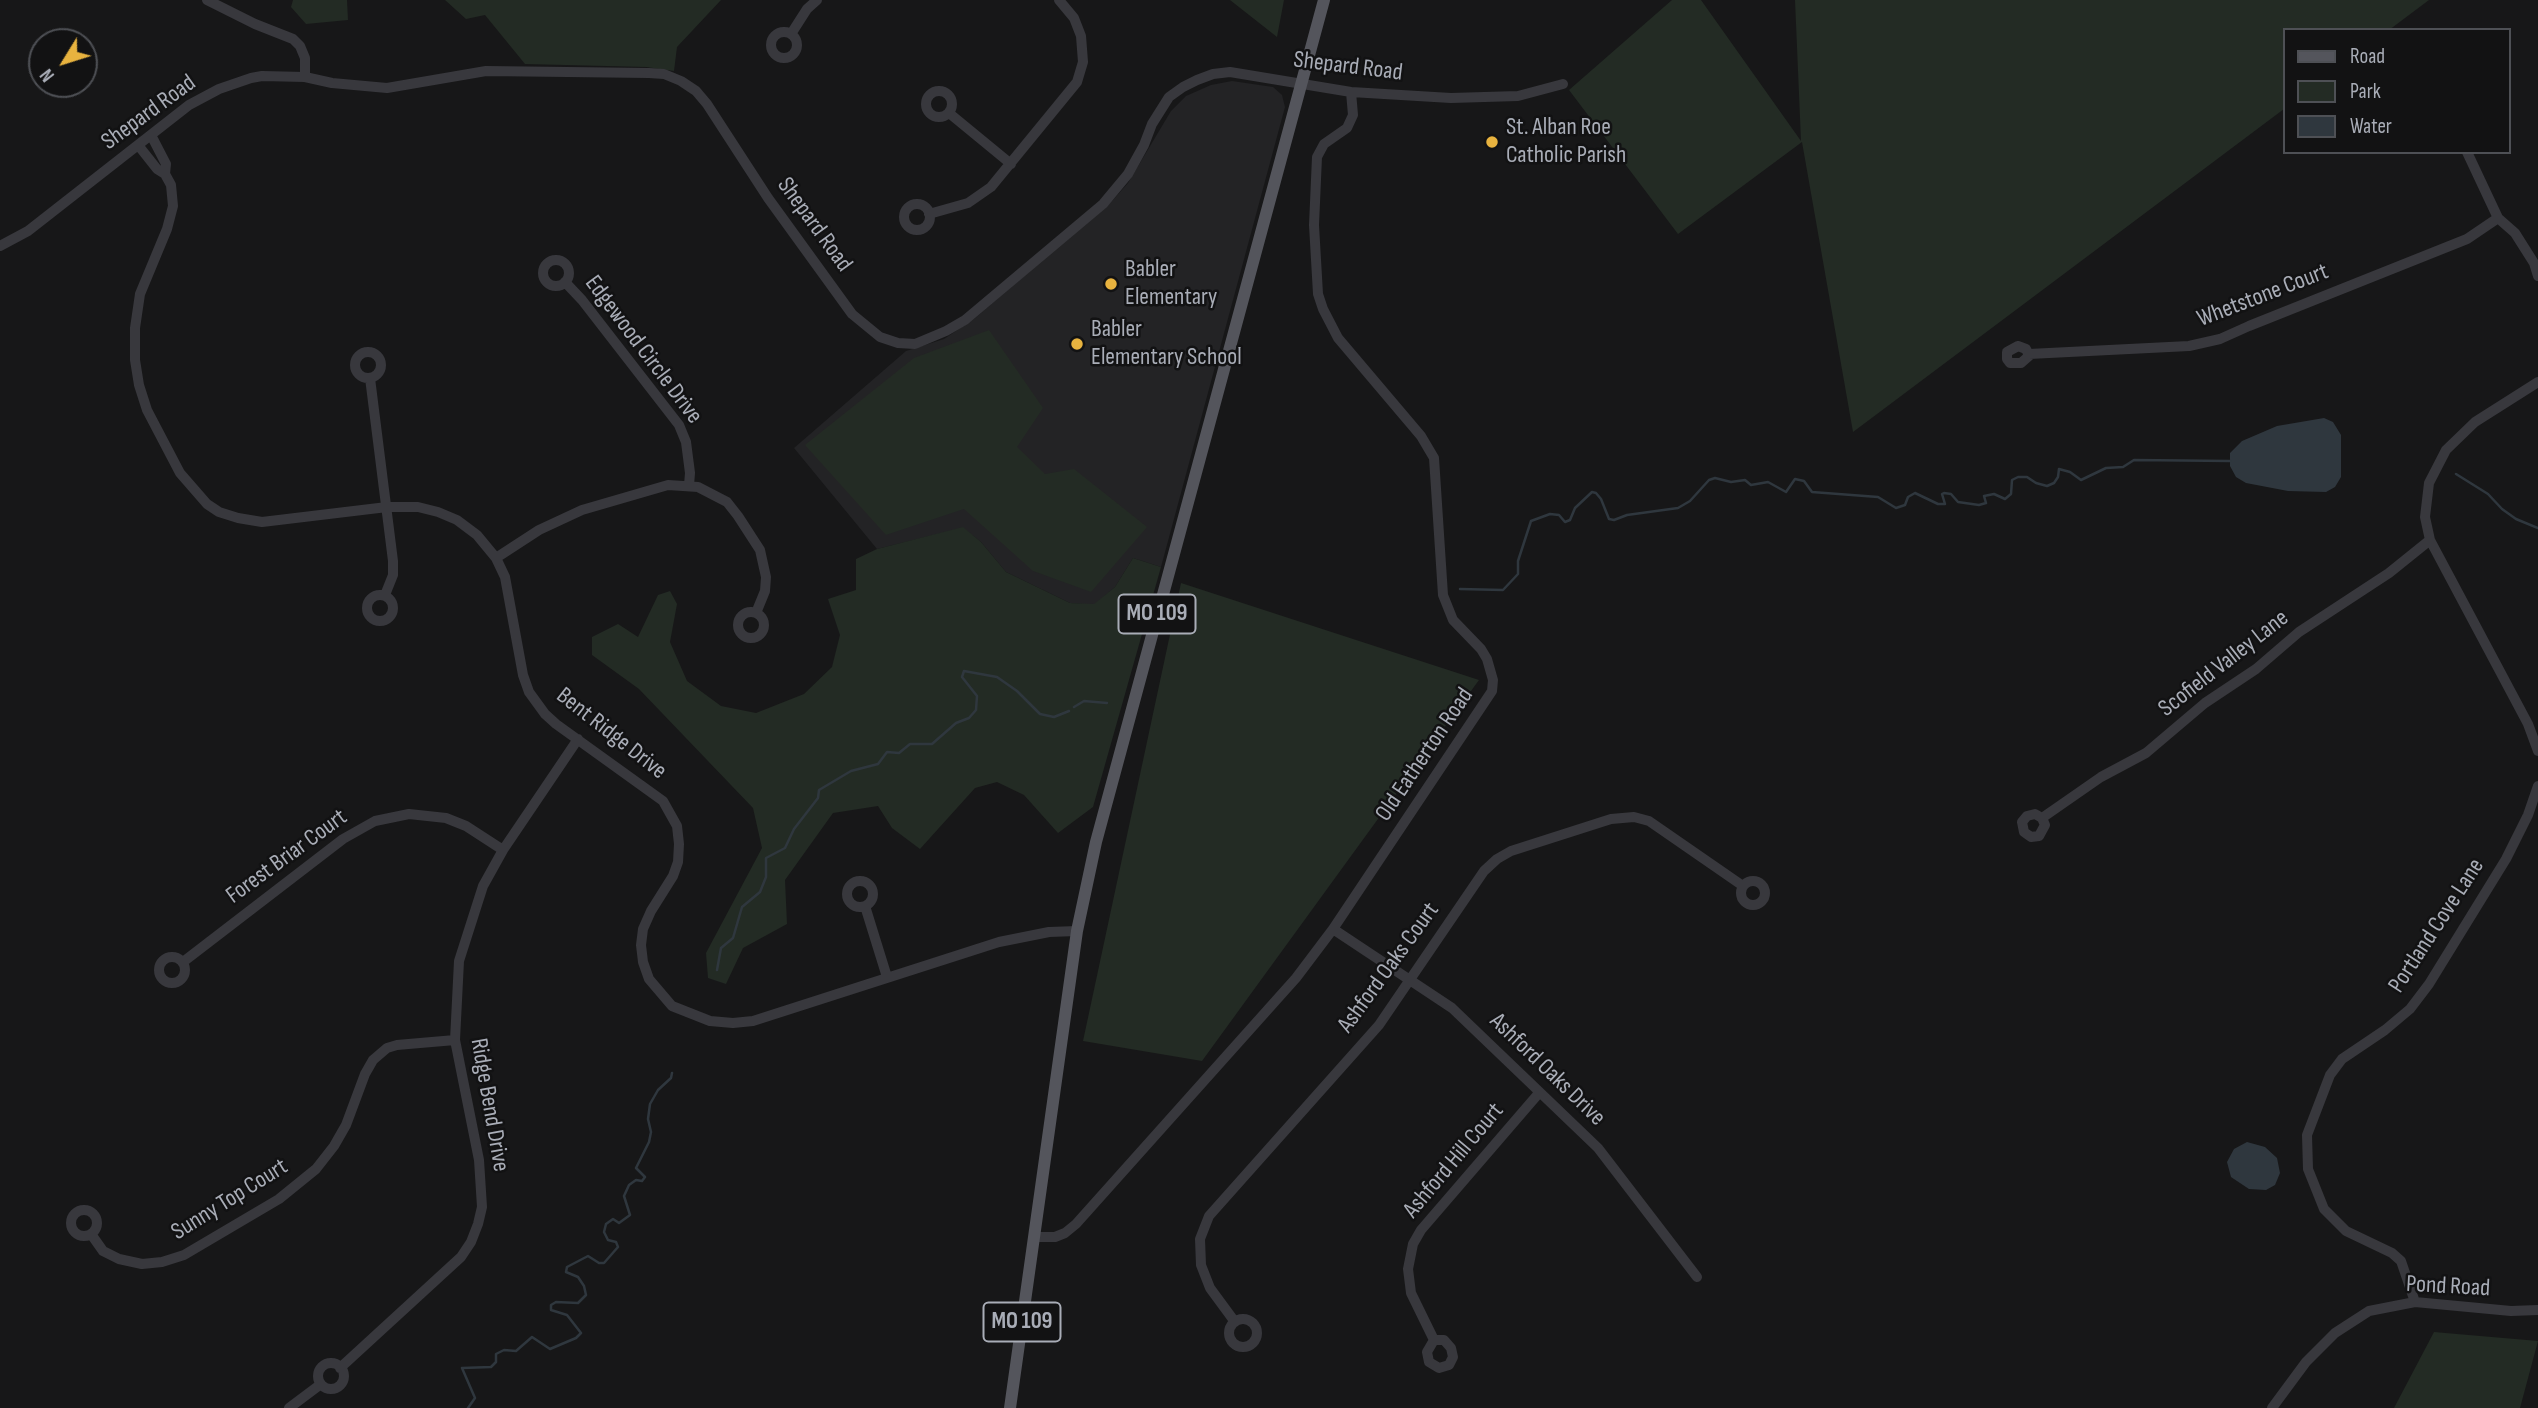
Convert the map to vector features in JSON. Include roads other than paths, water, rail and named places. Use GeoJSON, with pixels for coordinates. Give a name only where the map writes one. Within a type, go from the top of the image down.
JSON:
{"type":"FeatureCollection","features":[{"type":"Feature","properties":{"kind":"main road","name":"MO 109"},"geometry":{"type":"LineString","coordinates":[[1010,1408],[1077,931],[1114,775],[1324,0]]}},
{"type":"Feature","properties":{"kind":"street"},"geometry":{"type":"LineString","coordinates":[[207,0],[292,39],[300,46],[305,58],[305,77]]}},
{"type":"Feature","properties":{"kind":"street"},"geometry":{"type":"LineString","coordinates":[[792,34],[800,19],[817,0]]}},
{"type":"Feature","properties":{"kind":"street"},"geometry":{"type":"LineString","coordinates":[[929,214],[955,208],[979,197],[998,180],[1060,104],[1079,75],[1083,62],[1081,36],[1074,19],[1059,0]]}},
{"type":"Feature","properties":{"kind":"street","name":"Shepard Road"},"geometry":{"type":"LineString","coordinates":[[0,246],[28,231],[189,105],[234,83],[262,76],[305,77],[332,83],[387,88],[486,71],[649,73],[681,80],[696,91],[768,198],[852,314],[880,337],[906,344],[928,340],[965,320],[1103,204],[1128,174],[1152,124],[1170,97],[1182,87],[1213,74],[1230,72],[1259,75],[1301,85],[1351,92],[1451,98],[1500,98],[1528,94],[1563,84]]}},
{"type":"Feature","properties":{"kind":"street","name":"Old Eatherton Road"},"geometry":{"type":"LineString","coordinates":[[1035,1237],[1055,1237],[1076,1224],[1296,978],[1333,929],[1489,699],[1493,680],[1481,649],[1453,620],[1443,595],[1434,458],[1421,436],[1338,338],[1318,294],[1314,225],[1317,158],[1324,144],[1347,128],[1353,115],[1351,92]]}},
{"type":"Feature","properties":{"kind":"street"},"geometry":{"type":"LineString","coordinates":[[949,113],[1011,164]]}},
{"type":"Feature","properties":{"kind":"street","name":"Bent Ridge Drive"},"geometry":{"type":"LineString","coordinates":[[151,135],[166,164],[165,174],[171,185],[173,206],[167,229],[141,294],[135,328],[135,360],[139,386],[147,410],[180,473],[207,504],[219,512],[250,520],[262,522],[387,507],[418,508],[457,520],[477,535],[496,558],[505,577],[523,675],[529,692],[545,714],[663,801],[677,826],[678,862],[673,876],[650,911],[643,929],[641,945],[649,979],[672,1006],[710,1021],[753,1021],[1022,936],[1077,931]]}},
{"type":"Feature","properties":{"kind":"street"},"geometry":{"type":"LineString","coordinates":[[138,145],[157,169],[165,174]]}},
{"type":"Feature","properties":{"kind":"street"},"geometry":{"type":"LineString","coordinates":[[2468,154],[2498,218],[2515,233],[2534,263],[2538,276]]}},
{"type":"Feature","properties":{"kind":"street","name":"Whetstone Court"},"geometry":{"type":"LineString","coordinates":[[2029,354],[2189,346],[2220,339],[2467,239],[2498,218]]}},
{"type":"Feature","properties":{"kind":"street","name":"Edgewood Circle Drive"},"geometry":{"type":"LineString","coordinates":[[565,282],[679,425],[686,442],[689,485]]}},
{"type":"Feature","properties":{"kind":"street"},"geometry":{"type":"LineString","coordinates":[[370,378],[393,575],[385,595]]}},
{"type":"Feature","properties":{"kind":"street"},"geometry":{"type":"LineString","coordinates":[[2538,382],[2475,422],[2440,457],[2429,483],[2425,517],[2430,540],[2528,724],[2538,751]]}},
{"type":"Feature","properties":{"kind":"street"},"geometry":{"type":"LineString","coordinates":[[496,558],[539,530],[582,510],[668,485],[689,485],[716,494],[727,502],[757,542],[763,560],[765,591],[756,613]]}},
{"type":"Feature","properties":{"kind":"street","name":"Scofield Valley Lane"},"geometry":{"type":"LineString","coordinates":[[2042,818],[2101,777],[2146,753],[2205,703],[2256,669],[2299,632],[2389,573],[2430,540]]}},
{"type":"Feature","properties":{"kind":"street","name":"Ridge Bend Drive"},"geometry":{"type":"LineString","coordinates":[[341,1368],[461,1258],[478,1224],[482,1207],[481,1172],[454,1040],[459,961],[483,886],[503,850],[578,739]]}},
{"type":"Feature","properties":{"kind":"street","name":"Portland Cove Lane"},"geometry":{"type":"LineString","coordinates":[[2415,1302],[2401,1261],[2392,1253],[2346,1231],[2325,1209],[2308,1169],[2307,1135],[2330,1075],[2342,1059],[2385,1030],[2410,1009],[2429,984],[2506,859],[2528,815],[2538,786]]}},
{"type":"Feature","properties":{"kind":"street","name":"Forest Briar Court"},"geometry":{"type":"LineString","coordinates":[[183,962],[343,839],[374,821],[409,814],[446,818],[466,826],[503,850]]}},
{"type":"Feature","properties":{"kind":"street","name":"Ashford Oaks Court"},"geometry":{"type":"LineString","coordinates":[[1235,1322],[1210,1288],[1201,1265],[1200,1239],[1209,1216],[1378,1025],[1484,871],[1497,859],[1511,851],[1611,819],[1634,817],[1649,821],[1743,886]]}},
{"type":"Feature","properties":{"kind":"street"},"geometry":{"type":"LineString","coordinates":[[864,906],[887,977]]}},
{"type":"Feature","properties":{"kind":"street","name":"Ashford Oaks Drive"},"geometry":{"type":"LineString","coordinates":[[1333,929],[1452,1008],[1598,1148],[1697,1277]]}},
{"type":"Feature","properties":{"kind":"street","name":"Sunny Top Court"},"geometry":{"type":"LineString","coordinates":[[91,1234],[103,1251],[119,1259],[152,1263],[184,1255],[279,1199],[316,1169],[346,1125],[373,1060],[387,1048],[454,1040]]}},
{"type":"Feature","properties":{"kind":"street","name":"Ashford Hill Court"},"geometry":{"type":"LineString","coordinates":[[1434,1340],[1408,1281],[1413,1244],[1421,1230],[1539,1093]]}},
{"type":"Feature","properties":{"kind":"street","name":"Pond Road"},"geometry":{"type":"LineString","coordinates":[[2272,1408],[2306,1362],[2335,1333],[2369,1311],[2415,1302],[2511,1311],[2538,1310]]}},
{"type":"Feature","properties":{"kind":"street","name":"Ridge Bend Drive"},"geometry":{"type":"LineString","coordinates":[[333,1364],[341,1368],[343,1380],[339,1386],[332,1389],[321,1384],[318,1376],[321,1368],[333,1364]]}},
{"type":"Feature","properties":{"kind":"street","name":"Ridge Bend Drive"},"geometry":{"type":"LineString","coordinates":[[289,1408],[321,1384]]}},
{"type":"Feature","properties":{"kind":"water"},"geometry":{"type":"Polygon","coordinates":[[[2324,418],[2333,422],[2341,435],[2341,477],[2335,487],[2326,492],[2288,491],[2246,483],[2236,477],[2230,466],[2230,453],[2242,441],[2277,426],[2324,418]]]}},
{"type":"Feature","properties":{"kind":"water"},"geometry":{"type":"Polygon","coordinates":[[[2247,1142],[2265,1147],[2277,1158],[2280,1173],[2275,1185],[2266,1190],[2249,1189],[2231,1177],[2227,1162],[2234,1149],[2247,1142]]]}},
{"type":"Feature","properties":{"kind":"waterway"},"geometry":{"type":"LineString","coordinates":[[1460,589],[1503,590],[1518,574],[1518,561],[1531,521],[1550,514],[1559,515],[1565,522],[1570,520],[1575,508],[1592,492],[1601,499],[1609,519],[1614,520],[1627,515],[1678,508],[1690,501],[1709,480],[1715,478],[1731,482],[1745,480],[1751,485],[1768,482],[1786,492],[1795,479],[1804,481],[1812,492],[1878,497],[1896,508],[1905,505],[1908,497],[1915,493],[1938,504],[1945,504],[1944,493],[1951,494],[1958,502],[1979,505],[1986,503],[1984,496],[1994,494],[2005,499],[2011,494],[2012,480],[2018,477],[2027,477],[2047,486],[2054,483],[2059,469],[2070,472],[2081,480],[2106,468],[2123,467],[2134,460],[2230,461]]}},
{"type":"Feature","properties":{"kind":"waterway"},"geometry":{"type":"LineString","coordinates":[[2456,474],[2488,494],[2516,519],[2538,528]]}},
{"type":"Feature","properties":{"kind":"waterway"},"geometry":{"type":"LineString","coordinates":[[717,970],[721,948],[733,938],[742,907],[760,892],[766,877],[766,858],[785,848],[794,829],[818,798],[819,790],[851,771],[878,764],[887,752],[899,753],[910,744],[932,744],[956,723],[969,718],[976,710],[977,696],[962,677],[964,671],[997,677],[1017,691],[1040,714],[1054,717],[1069,711]]}},
{"type":"Feature","properties":{"kind":"waterway"},"geometry":{"type":"LineString","coordinates":[[1074,707],[1084,701],[1107,703]]}},
{"type":"Feature","properties":{"kind":"waterway"},"geometry":{"type":"LineString","coordinates":[[468,1408],[475,1398],[462,1368],[491,1367],[496,1362],[496,1354],[504,1350],[516,1351],[532,1337],[550,1349],[576,1338],[581,1333],[567,1315],[551,1310],[551,1305],[556,1302],[578,1303],[586,1295],[578,1277],[566,1272],[567,1267],[588,1256],[604,1263],[618,1247],[616,1242],[608,1240],[604,1232],[606,1224],[613,1219],[619,1223],[630,1215],[624,1196],[629,1185],[636,1180],[642,1181],[645,1177],[636,1168],[649,1142],[650,1104],[672,1073]]}},
{"type":"Feature","properties":{"kind":"place","name":"St. Alban Roe Catholic Parish"},"geometry":{"type":"Point","coordinates":[1492,142]}},
{"type":"Feature","properties":{"kind":"place","name":"Babler Elementary"},"geometry":{"type":"Point","coordinates":[1111,284]}},
{"type":"Feature","properties":{"kind":"place","name":"Babler Elementary School"},"geometry":{"type":"Point","coordinates":[1077,344]}}]}
